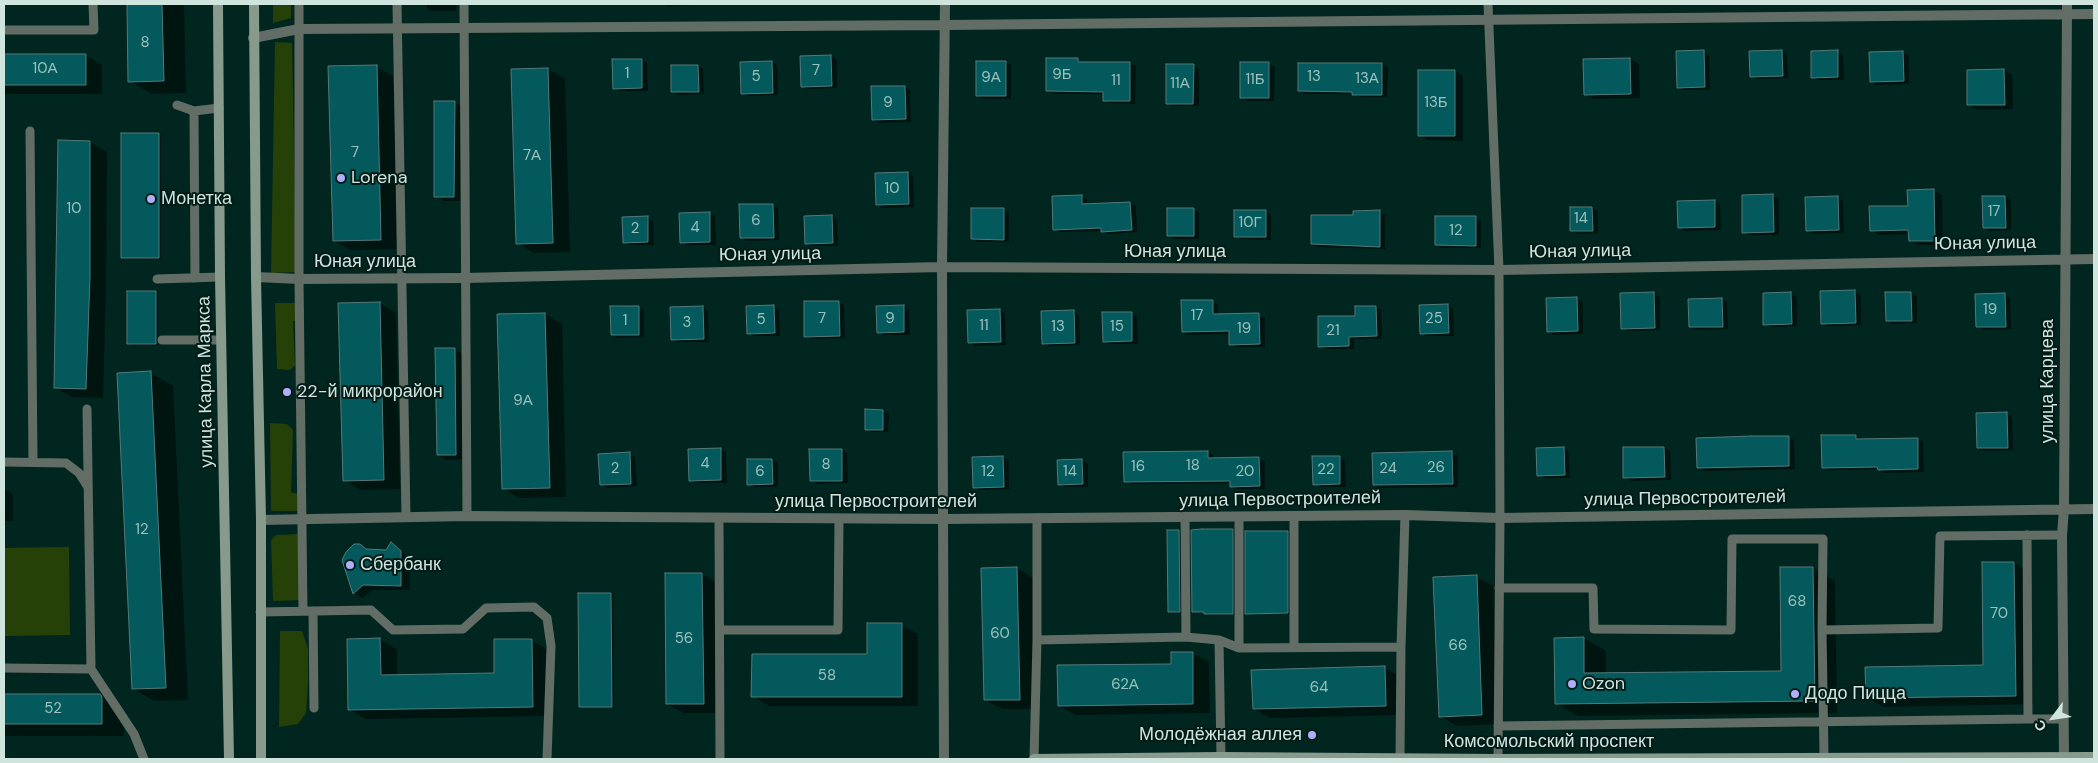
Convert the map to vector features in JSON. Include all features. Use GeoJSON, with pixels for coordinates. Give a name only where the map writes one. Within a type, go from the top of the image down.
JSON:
{"type":"FeatureCollection","features":[{"type":"Feature","properties":{"kind":"main road","name":"улица Карла Маркса"},"geometry":{"type":"LineString","coordinates":[[218,4],[220,277],[229,759]]}},
{"type":"Feature","properties":{"kind":"main road"},"geometry":{"type":"LineString","coordinates":[[254,4],[256,277],[261,520],[261,759]]}},
{"type":"Feature","properties":{"kind":"main road","name":"Комсомольский проспект"},"geometry":{"type":"LineString","coordinates":[[1034,759],[1221,757],[1498,759],[1824,756],[2094,757]]}},
{"type":"Feature","properties":{"kind":"street"},"geometry":{"type":"LineString","coordinates":[[944,759],[942,267],[945,4]]}},
{"type":"Feature","properties":{"kind":"street"},"geometry":{"type":"LineString","coordinates":[[253,38],[299,29],[1488,19],[2067,9],[2094,14]]}},
{"type":"Feature","properties":{"kind":"street","name":"улица Карцева"},"geometry":{"type":"LineString","coordinates":[[2064,758],[2062,535],[2064,509],[2067,9]]}},
{"type":"Feature","properties":{"kind":"street","name":"Юная улица"},"geometry":{"type":"LineString","coordinates":[[256,277],[299,279],[464,278],[942,267],[1499,270],[2094,259]]}},
{"type":"Feature","properties":{"kind":"street","name":"улица Первостроителей"},"geometry":{"type":"LineString","coordinates":[[261,520],[467,516],[943,519],[1405,515],[1500,518],[2094,509]]}},
{"type":"Feature","properties":{"kind":"lane"},"geometry":{"type":"LineString","coordinates":[[4,30],[94,30],[93,4]]}},
{"type":"Feature","properties":{"kind":"lane"},"geometry":{"type":"LineString","coordinates":[[299,4],[299,279],[303,611]]}},
{"type":"Feature","properties":{"kind":"lane"},"geometry":{"type":"LineString","coordinates":[[397,4],[406,517]]}},
{"type":"Feature","properties":{"kind":"lane"},"geometry":{"type":"LineString","coordinates":[[464,4],[464,278],[467,516]]}},
{"type":"Feature","properties":{"kind":"lane"},"geometry":{"type":"LineString","coordinates":[[1488,4],[1499,270],[1500,518],[1498,759]]}},
{"type":"Feature","properties":{"kind":"lane"},"geometry":{"type":"LineString","coordinates":[[176,105],[194,111],[219,108]]}},
{"type":"Feature","properties":{"kind":"lane"},"geometry":{"type":"LineString","coordinates":[[194,111],[194,278]]}},
{"type":"Feature","properties":{"kind":"lane"},"geometry":{"type":"LineString","coordinates":[[30,130],[33,462]]}},
{"type":"Feature","properties":{"kind":"lane"},"geometry":{"type":"LineString","coordinates":[[157,278],[220,277]]}},
{"type":"Feature","properties":{"kind":"lane"},"geometry":{"type":"LineString","coordinates":[[162,340],[221,340]]}},
{"type":"Feature","properties":{"kind":"lane"},"geometry":{"type":"LineString","coordinates":[[87,409],[91,669],[134,734],[144,759]]}},
{"type":"Feature","properties":{"kind":"lane"},"geometry":{"type":"LineString","coordinates":[[4,462],[66,463],[78,472],[88,487]]}},
{"type":"Feature","properties":{"kind":"lane"},"geometry":{"type":"LineString","coordinates":[[1400,758],[1405,515]]}},
{"type":"Feature","properties":{"kind":"lane"},"geometry":{"type":"LineString","coordinates":[[1294,516],[1294,647]]}},
{"type":"Feature","properties":{"kind":"lane"},"geometry":{"type":"LineString","coordinates":[[1185,517],[1186,637]]}},
{"type":"Feature","properties":{"kind":"lane"},"geometry":{"type":"LineString","coordinates":[[1239,517],[1239,648]]}},
{"type":"Feature","properties":{"kind":"lane"},"geometry":{"type":"LineString","coordinates":[[719,518],[720,759]]}},
{"type":"Feature","properties":{"kind":"lane"},"geometry":{"type":"LineString","coordinates":[[1034,759],[1037,640],[1037,518]]}},
{"type":"Feature","properties":{"kind":"lane"},"geometry":{"type":"LineString","coordinates":[[720,630],[838,630],[840,519]]}},
{"type":"Feature","properties":{"kind":"lane"},"geometry":{"type":"LineString","coordinates":[[2028,535],[2028,719]]}},
{"type":"Feature","properties":{"kind":"lane"},"geometry":{"type":"LineString","coordinates":[[1822,630],[1938,628],[1940,536],[2062,535]]}},
{"type":"Feature","properties":{"kind":"lane"},"geometry":{"type":"LineString","coordinates":[[1499,588],[1593,588],[1594,629],[1731,630],[1732,539],[1823,540],[1824,756]]}},
{"type":"Feature","properties":{"kind":"lane"},"geometry":{"type":"LineString","coordinates":[[260,612],[371,610],[393,630],[403,630],[463,629],[486,608],[534,608],[547,618],[551,646],[547,759]]}},
{"type":"Feature","properties":{"kind":"lane"},"geometry":{"type":"LineString","coordinates":[[313,611],[314,708]]}},
{"type":"Feature","properties":{"kind":"lane"},"geometry":{"type":"LineString","coordinates":[[1037,640],[1186,637],[1219,640],[1239,648],[1401,647]]}},
{"type":"Feature","properties":{"kind":"lane"},"geometry":{"type":"LineString","coordinates":[[1219,640],[1221,757]]}},
{"type":"Feature","properties":{"kind":"lane"},"geometry":{"type":"LineString","coordinates":[[4,668],[91,669]]}},
{"type":"Feature","properties":{"kind":"lane"},"geometry":{"type":"LineString","coordinates":[[1498,726],[2063,719]]}},
{"type":"Feature","properties":{"kind":"green space"},"geometry":{"type":"Polygon","coordinates":[[[273,4],[291,4],[291,18],[273,23],[273,4]]]}},
{"type":"Feature","properties":{"kind":"green space"},"geometry":{"type":"Polygon","coordinates":[[[275,42],[292,43],[296,272],[271,273],[275,42]]]}},
{"type":"Feature","properties":{"kind":"green space"},"geometry":{"type":"Polygon","coordinates":[[[275,303],[298,303],[304,307],[304,318],[302,321],[293,321],[295,365],[290,370],[277,369],[275,303]]]}},
{"type":"Feature","properties":{"kind":"green space"},"geometry":{"type":"Polygon","coordinates":[[[270,423],[287,424],[293,430],[291,493],[303,494],[298,511],[271,511],[270,423]]]}},
{"type":"Feature","properties":{"kind":"green space"},"geometry":{"type":"Polygon","coordinates":[[[298,534],[301,600],[273,601],[271,540],[276,535],[298,534]]]}},
{"type":"Feature","properties":{"kind":"green space"},"geometry":{"type":"Polygon","coordinates":[[[69,547],[70,635],[4,636],[4,548],[69,547]]]}},
{"type":"Feature","properties":{"kind":"green space"},"geometry":{"type":"Polygon","coordinates":[[[280,631],[302,631],[308,649],[308,684],[306,713],[298,724],[279,727],[280,631]]]}},
{"type":"Feature","properties":{"kind":"building"},"geometry":{"type":"Polygon","coordinates":[[[127,4],[162,4],[164,81],[128,82],[127,4]]]}},
{"type":"Feature","properties":{"kind":"building"},"geometry":{"type":"Polygon","coordinates":[[[1704,50],[1705,87],[1677,88],[1676,51],[1704,50]]]}},
{"type":"Feature","properties":{"kind":"building"},"geometry":{"type":"Polygon","coordinates":[[[1782,50],[1783,76],[1750,77],[1749,51],[1782,50]]]}},
{"type":"Feature","properties":{"kind":"building"},"geometry":{"type":"Polygon","coordinates":[[[1838,50],[1838,77],[1811,78],[1811,51],[1838,50]]]}},
{"type":"Feature","properties":{"kind":"building"},"geometry":{"type":"Polygon","coordinates":[[[1903,51],[1904,81],[1870,82],[1869,52],[1903,51]]]}},
{"type":"Feature","properties":{"kind":"building"},"geometry":{"type":"Polygon","coordinates":[[[4,54],[86,54],[86,85],[4,85],[4,54]]]}},
{"type":"Feature","properties":{"kind":"building"},"geometry":{"type":"Polygon","coordinates":[[[831,55],[832,86],[801,87],[800,56],[831,55]]]}},
{"type":"Feature","properties":{"kind":"building"},"geometry":{"type":"Polygon","coordinates":[[[1046,58],[1078,58],[1078,62],[1130,62],[1130,101],[1103,101],[1103,92],[1046,91],[1046,58]]]}},
{"type":"Feature","properties":{"kind":"building"},"geometry":{"type":"Polygon","coordinates":[[[1630,58],[1631,94],[1584,95],[1583,59],[1630,58]]]}},
{"type":"Feature","properties":{"kind":"building"},"geometry":{"type":"Polygon","coordinates":[[[612,59],[642,59],[642,88],[613,89],[612,59]]]}},
{"type":"Feature","properties":{"kind":"building"},"geometry":{"type":"Polygon","coordinates":[[[772,61],[773,93],[741,94],[740,62],[772,61]]]}},
{"type":"Feature","properties":{"kind":"building"},"geometry":{"type":"Polygon","coordinates":[[[976,61],[1006,61],[1006,96],[976,96],[976,61]]]}},
{"type":"Feature","properties":{"kind":"building"},"geometry":{"type":"Polygon","coordinates":[[[1240,62],[1269,62],[1269,98],[1240,98],[1240,62]]]}},
{"type":"Feature","properties":{"kind":"building"},"geometry":{"type":"Polygon","coordinates":[[[1298,63],[1382,63],[1382,95],[1352,95],[1352,92],[1298,91],[1298,63]]]}},
{"type":"Feature","properties":{"kind":"building"},"geometry":{"type":"Polygon","coordinates":[[[1166,64],[1194,64],[1193,104],[1166,104],[1166,64]]]}},
{"type":"Feature","properties":{"kind":"building"},"geometry":{"type":"Polygon","coordinates":[[[377,65],[381,240],[333,241],[328,66],[377,65]]]}},
{"type":"Feature","properties":{"kind":"building"},"geometry":{"type":"Polygon","coordinates":[[[671,65],[698,65],[699,92],[671,92],[671,65]]]}},
{"type":"Feature","properties":{"kind":"building"},"geometry":{"type":"Polygon","coordinates":[[[548,68],[553,243],[516,244],[511,69],[548,68]]]}},
{"type":"Feature","properties":{"kind":"building"},"geometry":{"type":"Polygon","coordinates":[[[2004,69],[2005,105],[1967,105],[1967,70],[2004,69]]]}},
{"type":"Feature","properties":{"kind":"building"},"geometry":{"type":"Polygon","coordinates":[[[1418,70],[1455,70],[1455,136],[1418,136],[1418,70]]]}},
{"type":"Feature","properties":{"kind":"building"},"geometry":{"type":"Polygon","coordinates":[[[871,86],[905,86],[906,119],[872,120],[871,86]]]}},
{"type":"Feature","properties":{"kind":"building"},"geometry":{"type":"Polygon","coordinates":[[[434,101],[455,101],[454,197],[434,197],[434,101]]]}},
{"type":"Feature","properties":{"kind":"building"},"geometry":{"type":"Polygon","coordinates":[[[121,133],[159,133],[159,258],[121,258],[121,133]]]}},
{"type":"Feature","properties":{"kind":"building"},"geometry":{"type":"Polygon","coordinates":[[[58,140],[90,141],[90,277],[86,389],[54,388],[58,140]]]}},
{"type":"Feature","properties":{"kind":"building"},"geometry":{"type":"Polygon","coordinates":[[[908,172],[909,204],[876,205],[875,173],[908,172]]]}},
{"type":"Feature","properties":{"kind":"building"},"geometry":{"type":"Polygon","coordinates":[[[1934,189],[1935,241],[1909,241],[1908,230],[1870,231],[1869,206],[1908,206],[1907,190],[1934,189]]]}},
{"type":"Feature","properties":{"kind":"building"},"geometry":{"type":"Polygon","coordinates":[[[1773,194],[1774,232],[1742,233],[1742,195],[1773,194]]]}},
{"type":"Feature","properties":{"kind":"building"},"geometry":{"type":"Polygon","coordinates":[[[1082,195],[1082,204],[1130,202],[1132,230],[1101,232],[1101,228],[1053,230],[1052,196],[1082,195]]]}},
{"type":"Feature","properties":{"kind":"building"},"geometry":{"type":"Polygon","coordinates":[[[1838,196],[1839,230],[1806,231],[1805,197],[1838,196]]]}},
{"type":"Feature","properties":{"kind":"building"},"geometry":{"type":"Polygon","coordinates":[[[1982,196],[2005,196],[2006,228],[1983,228],[1982,196]]]}},
{"type":"Feature","properties":{"kind":"building"},"geometry":{"type":"Polygon","coordinates":[[[1715,200],[1715,227],[1678,228],[1677,201],[1715,200]]]}},
{"type":"Feature","properties":{"kind":"building"},"geometry":{"type":"Polygon","coordinates":[[[739,204],[773,204],[774,238],[740,238],[739,204]]]}},
{"type":"Feature","properties":{"kind":"building"},"geometry":{"type":"Polygon","coordinates":[[[1570,207],[1592,207],[1593,231],[1570,231],[1570,207]]]}},
{"type":"Feature","properties":{"kind":"building"},"geometry":{"type":"Polygon","coordinates":[[[971,208],[1004,208],[1004,240],[971,239],[971,208]]]}},
{"type":"Feature","properties":{"kind":"building"},"geometry":{"type":"Polygon","coordinates":[[[1167,208],[1194,208],[1194,236],[1167,236],[1167,208]]]}},
{"type":"Feature","properties":{"kind":"building"},"geometry":{"type":"Polygon","coordinates":[[[1234,210],[1266,210],[1266,237],[1234,237],[1234,210]]]}},
{"type":"Feature","properties":{"kind":"building"},"geometry":{"type":"Polygon","coordinates":[[[1380,210],[1380,247],[1311,244],[1311,215],[1353,215],[1353,211],[1380,210]]]}},
{"type":"Feature","properties":{"kind":"building"},"geometry":{"type":"Polygon","coordinates":[[[710,212],[710,242],[680,243],[679,213],[710,212]]]}},
{"type":"Feature","properties":{"kind":"building"},"geometry":{"type":"Polygon","coordinates":[[[832,215],[833,243],[805,244],[804,216],[832,215]]]}},
{"type":"Feature","properties":{"kind":"building"},"geometry":{"type":"Polygon","coordinates":[[[648,216],[648,242],[623,243],[622,217],[648,216]]]}},
{"type":"Feature","properties":{"kind":"building"},"geometry":{"type":"Polygon","coordinates":[[[1435,216],[1476,216],[1476,246],[1435,245],[1435,216]]]}},
{"type":"Feature","properties":{"kind":"building"},"geometry":{"type":"Polygon","coordinates":[[[1855,290],[1856,323],[1821,324],[1820,291],[1855,290]]]}},
{"type":"Feature","properties":{"kind":"building"},"geometry":{"type":"Polygon","coordinates":[[[127,291],[156,291],[156,344],[127,344],[127,291]]]}},
{"type":"Feature","properties":{"kind":"building"},"geometry":{"type":"Polygon","coordinates":[[[1654,292],[1655,328],[1621,329],[1620,293],[1654,292]]]}},
{"type":"Feature","properties":{"kind":"building"},"geometry":{"type":"Polygon","coordinates":[[[1791,292],[1792,324],[1763,325],[1763,293],[1791,292]]]}},
{"type":"Feature","properties":{"kind":"building"},"geometry":{"type":"Polygon","coordinates":[[[1885,292],[1911,292],[1912,321],[1886,321],[1885,292]]]}},
{"type":"Feature","properties":{"kind":"building"},"geometry":{"type":"Polygon","coordinates":[[[2005,293],[2006,327],[1976,327],[1975,294],[2005,293]]]}},
{"type":"Feature","properties":{"kind":"building"},"geometry":{"type":"Polygon","coordinates":[[[1577,297],[1578,331],[1547,332],[1546,298],[1577,297]]]}},
{"type":"Feature","properties":{"kind":"building"},"geometry":{"type":"Polygon","coordinates":[[[1722,298],[1723,327],[1689,327],[1688,299],[1722,298]]]}},
{"type":"Feature","properties":{"kind":"building"},"geometry":{"type":"Polygon","coordinates":[[[1181,300],[1213,300],[1213,314],[1259,313],[1260,344],[1229,345],[1229,331],[1182,332],[1181,300]]]}},
{"type":"Feature","properties":{"kind":"building"},"geometry":{"type":"Polygon","coordinates":[[[804,301],[839,301],[840,336],[804,337],[804,301]]]}},
{"type":"Feature","properties":{"kind":"building"},"geometry":{"type":"Polygon","coordinates":[[[380,302],[384,480],[343,481],[338,303],[380,302]]]}},
{"type":"Feature","properties":{"kind":"building"},"geometry":{"type":"Polygon","coordinates":[[[1448,304],[1449,333],[1420,334],[1419,305],[1448,304]]]}},
{"type":"Feature","properties":{"kind":"building"},"geometry":{"type":"Polygon","coordinates":[[[774,305],[775,333],[747,334],[746,306],[774,305]]]}},
{"type":"Feature","properties":{"kind":"building"},"geometry":{"type":"Polygon","coordinates":[[[904,305],[904,332],[877,333],[876,306],[904,305]]]}},
{"type":"Feature","properties":{"kind":"building"},"geometry":{"type":"Polygon","coordinates":[[[610,306],[639,306],[639,335],[611,335],[610,306]]]}},
{"type":"Feature","properties":{"kind":"building"},"geometry":{"type":"Polygon","coordinates":[[[703,306],[704,339],[671,340],[670,307],[703,306]]]}},
{"type":"Feature","properties":{"kind":"building"},"geometry":{"type":"Polygon","coordinates":[[[1355,306],[1376,306],[1377,336],[1349,337],[1349,346],[1318,347],[1318,316],[1355,316],[1355,306]]]}},
{"type":"Feature","properties":{"kind":"building"},"geometry":{"type":"Polygon","coordinates":[[[1000,309],[1001,342],[968,343],[967,310],[1000,309]]]}},
{"type":"Feature","properties":{"kind":"building"},"geometry":{"type":"Polygon","coordinates":[[[1074,310],[1075,343],[1042,344],[1041,311],[1074,310]]]}},
{"type":"Feature","properties":{"kind":"building"},"geometry":{"type":"Polygon","coordinates":[[[1102,312],[1132,312],[1132,341],[1103,342],[1102,312]]]}},
{"type":"Feature","properties":{"kind":"building"},"geometry":{"type":"Polygon","coordinates":[[[545,313],[550,488],[502,489],[497,314],[545,313]]]}},
{"type":"Feature","properties":{"kind":"building"},"geometry":{"type":"Polygon","coordinates":[[[435,348],[455,348],[456,455],[437,455],[435,348]]]}},
{"type":"Feature","properties":{"kind":"building"},"geometry":{"type":"Polygon","coordinates":[[[151,371],[166,688],[132,689],[117,373],[151,371]]]}},
{"type":"Feature","properties":{"kind":"building"},"geometry":{"type":"Polygon","coordinates":[[[865,409],[883,410],[883,430],[865,430],[865,409]]]}},
{"type":"Feature","properties":{"kind":"building"},"geometry":{"type":"Polygon","coordinates":[[[2007,412],[2008,448],[1977,448],[1976,413],[2007,412]]]}},
{"type":"Feature","properties":{"kind":"building"},"geometry":{"type":"Polygon","coordinates":[[[1821,435],[1856,435],[1856,439],[1918,438],[1918,469],[1878,470],[1877,467],[1822,468],[1821,435]]]}},
{"type":"Feature","properties":{"kind":"building"},"geometry":{"type":"Polygon","coordinates":[[[1789,436],[1789,466],[1697,468],[1696,438],[1789,436]]]}},
{"type":"Feature","properties":{"kind":"building"},"geometry":{"type":"Polygon","coordinates":[[[1564,447],[1565,475],[1537,476],[1536,448],[1564,447]]]}},
{"type":"Feature","properties":{"kind":"building"},"geometry":{"type":"Polygon","coordinates":[[[1623,447],[1664,447],[1665,477],[1623,478],[1623,447]]]}},
{"type":"Feature","properties":{"kind":"building"},"geometry":{"type":"Polygon","coordinates":[[[721,448],[721,480],[689,481],[688,449],[721,448]]]}},
{"type":"Feature","properties":{"kind":"building"},"geometry":{"type":"Polygon","coordinates":[[[809,449],[842,449],[842,481],[810,481],[809,449]]]}},
{"type":"Feature","properties":{"kind":"building"},"geometry":{"type":"Polygon","coordinates":[[[1208,451],[1208,458],[1259,457],[1260,486],[1230,487],[1230,481],[1124,482],[1123,452],[1208,451]]]}},
{"type":"Feature","properties":{"kind":"building"},"geometry":{"type":"Polygon","coordinates":[[[1452,451],[1453,484],[1373,485],[1372,453],[1452,451]]]}},
{"type":"Feature","properties":{"kind":"building"},"geometry":{"type":"Polygon","coordinates":[[[630,452],[631,484],[600,485],[598,454],[630,452]]]}},
{"type":"Feature","properties":{"kind":"building"},"geometry":{"type":"Polygon","coordinates":[[[1003,456],[1004,487],[973,488],[972,457],[1003,456]]]}},
{"type":"Feature","properties":{"kind":"building"},"geometry":{"type":"Polygon","coordinates":[[[1312,456],[1340,456],[1340,484],[1313,485],[1312,456]]]}},
{"type":"Feature","properties":{"kind":"building"},"geometry":{"type":"Polygon","coordinates":[[[747,459],[772,459],[773,484],[747,485],[747,459]]]}},
{"type":"Feature","properties":{"kind":"building"},"geometry":{"type":"Polygon","coordinates":[[[1082,459],[1083,484],[1058,485],[1057,460],[1082,459]]]}},
{"type":"Feature","properties":{"kind":"building"},"geometry":{"type":"Polygon","coordinates":[[[1233,529],[1233,614],[1192,612],[1191,530],[1233,529]]]}},
{"type":"Feature","properties":{"kind":"building"},"geometry":{"type":"Polygon","coordinates":[[[1167,530],[1179,530],[1180,612],[1168,612],[1167,530]]]}},
{"type":"Feature","properties":{"kind":"building"},"geometry":{"type":"Polygon","coordinates":[[[1245,531],[1288,531],[1288,613],[1245,614],[1245,531]]]}},
{"type":"Feature","properties":{"kind":"building"},"geometry":{"type":"Polygon","coordinates":[[[391,542],[401,551],[401,586],[363,585],[353,594],[342,560],[346,552],[354,544],[360,544],[366,549],[386,550],[391,542]]]}},
{"type":"Feature","properties":{"kind":"building"},"geometry":{"type":"Polygon","coordinates":[[[1982,562],[2014,562],[2016,696],[1866,698],[1865,667],[1983,665],[1982,562]]]}},
{"type":"Feature","properties":{"kind":"building"},"geometry":{"type":"Polygon","coordinates":[[[1017,567],[1020,700],[984,700],[981,568],[1017,567]]]}},
{"type":"Feature","properties":{"kind":"building"},"geometry":{"type":"Polygon","coordinates":[[[1780,567],[1813,567],[1815,701],[1555,704],[1554,638],[1584,637],[1584,673],[1781,671],[1780,567]]]}},
{"type":"Feature","properties":{"kind":"building"},"geometry":{"type":"Polygon","coordinates":[[[665,573],[702,573],[704,704],[666,704],[665,573]]]}},
{"type":"Feature","properties":{"kind":"building"},"geometry":{"type":"Polygon","coordinates":[[[1477,575],[1482,715],[1439,717],[1433,577],[1477,575]]]}},
{"type":"Feature","properties":{"kind":"building"},"geometry":{"type":"Polygon","coordinates":[[[578,593],[611,593],[612,707],[579,707],[578,593]]]}},
{"type":"Feature","properties":{"kind":"building"},"geometry":{"type":"Polygon","coordinates":[[[867,623],[902,623],[902,697],[751,697],[752,654],[867,654],[867,623]]]}},
{"type":"Feature","properties":{"kind":"building"},"geometry":{"type":"Polygon","coordinates":[[[380,638],[381,675],[494,673],[494,639],[532,639],[533,707],[348,710],[347,639],[380,638]]]}},
{"type":"Feature","properties":{"kind":"building"},"geometry":{"type":"Polygon","coordinates":[[[1171,652],[1193,652],[1193,704],[1058,706],[1057,665],[1171,664],[1171,652]]]}},
{"type":"Feature","properties":{"kind":"building"},"geometry":{"type":"Polygon","coordinates":[[[1385,666],[1386,706],[1253,709],[1251,670],[1385,666]]]}},
{"type":"Feature","properties":{"kind":"building"},"geometry":{"type":"Polygon","coordinates":[[[4,694],[100,694],[102,697],[102,724],[4,724],[4,694]]]}},
{"type":"Feature","properties":{"kind":"place","name":"Lorena"},"geometry":{"type":"Point","coordinates":[341,178]}},
{"type":"Feature","properties":{"kind":"place","name":"Монетка"},"geometry":{"type":"Point","coordinates":[151,199]}},
{"type":"Feature","properties":{"kind":"place","name":"22-й микрорайон"},"geometry":{"type":"Point","coordinates":[287,392]}},
{"type":"Feature","properties":{"kind":"place","name":"Сбербанк"},"geometry":{"type":"Point","coordinates":[350,565]}},
{"type":"Feature","properties":{"kind":"place","name":"Ozon"},"geometry":{"type":"Point","coordinates":[1572,684]}},
{"type":"Feature","properties":{"kind":"place","name":"Додо Пицца"},"geometry":{"type":"Point","coordinates":[1795,694]}},
{"type":"Feature","properties":{"kind":"place","name":"Молодёжная аллея"},"geometry":{"type":"Point","coordinates":[1312,735]}}]}
